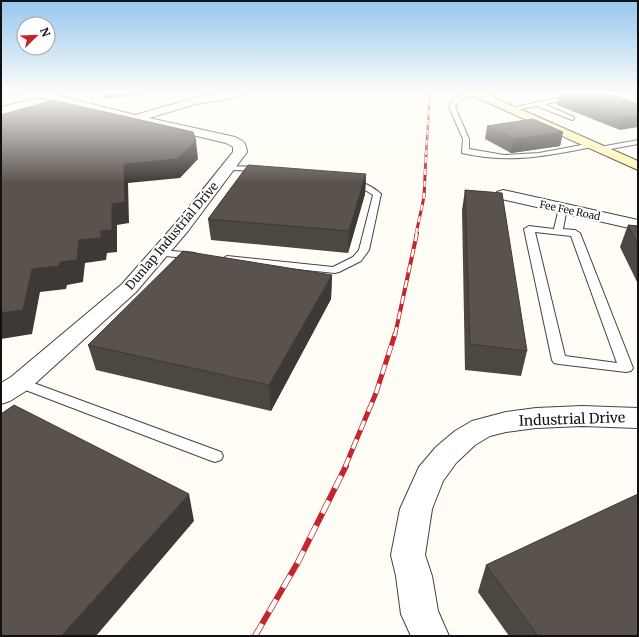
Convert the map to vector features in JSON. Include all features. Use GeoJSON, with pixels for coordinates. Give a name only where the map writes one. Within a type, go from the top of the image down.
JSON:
{"type":"FeatureCollection","features":[{"type":"Feature","properties":{"kind":"main road"},"geometry":{"type":"LineString","coordinates":[[543,124],[638,166]]}},
{"type":"Feature","properties":{"kind":"street","name":"Dunlap Industrial Drive"},"geometry":{"type":"LineString","coordinates":[[1,395],[20,382],[130,288],[182,227],[240,152],[240,145],[230,140],[160,124]]}},
{"type":"Feature","properties":{"kind":"street","name":"Fee Fee Road"},"geometry":{"type":"LineString","coordinates":[[503,195],[638,225]]}},
{"type":"Feature","properties":{"kind":"street","name":"Industrial Drive"},"geometry":{"type":"LineString","coordinates":[[430,636],[420,614],[414,576],[408,555],[416,509],[430,476],[446,455],[465,438],[482,428],[506,422],[536,418],[582,416],[638,418]]}},
{"type":"Feature","properties":{"kind":"lane"},"geometry":{"type":"LineString","coordinates":[[459,124],[466,139],[465,151],[504,158],[638,142]]}},
{"type":"Feature","properties":{"kind":"lane"},"geometry":{"type":"LineString","coordinates":[[228,168],[270,169]]}},
{"type":"Feature","properties":{"kind":"lane"},"geometry":{"type":"LineString","coordinates":[[160,253],[335,270],[356,259],[364,250],[378,194],[368,188],[344,180]]}},
{"type":"Feature","properties":{"kind":"lane"},"geometry":{"type":"LineString","coordinates":[[558,232],[563,208]]}},
{"type":"Feature","properties":{"kind":"lane"},"geometry":{"type":"LineString","coordinates":[[529,229],[558,232],[575,233],[626,368],[558,360],[529,229]]}},
{"type":"Feature","properties":{"kind":"lane"},"geometry":{"type":"LineString","coordinates":[[20,382],[215,456]]}},
{"type":"Feature","properties":{"kind":"building"},"geometry":{"type":"Polygon","coordinates":[[[1,124],[157,124],[193,132],[196,141],[177,159],[124,164],[125,202],[112,204],[112,230],[101,231],[101,238],[79,240],[77,260],[60,262],[59,266],[32,269],[23,310],[1,313],[1,124]]]}},
{"type":"Feature","properties":{"kind":"building"},"geometry":{"type":"Polygon","coordinates":[[[502,124],[544,124],[563,132],[514,139],[487,126],[502,124]]]}},
{"type":"Feature","properties":{"kind":"building"},"geometry":{"type":"Polygon","coordinates":[[[248,165],[366,174],[349,231],[208,219],[248,165]]]}},
{"type":"Feature","properties":{"kind":"building"},"geometry":{"type":"Polygon","coordinates":[[[465,190],[502,193],[527,351],[470,344],[465,190]]]}},
{"type":"Feature","properties":{"kind":"building"},"geometry":{"type":"Polygon","coordinates":[[[628,225],[638,226],[638,245],[628,225]]]}},
{"type":"Feature","properties":{"kind":"building"},"geometry":{"type":"Polygon","coordinates":[[[183,251],[332,275],[269,385],[88,345],[183,251]]]}},
{"type":"Feature","properties":{"kind":"building"},"geometry":{"type":"Polygon","coordinates":[[[14,405],[189,494],[61,636],[1,636],[1,414],[14,405]]]}},
{"type":"Feature","properties":{"kind":"building"},"geometry":{"type":"Polygon","coordinates":[[[638,494],[638,636],[538,636],[486,565],[638,494]]]}},
{"type":"Feature","properties":{"kind":"railway"},"geometry":{"type":"LineString","coordinates":[[426,155],[428,124]]}},
{"type":"Feature","properties":{"kind":"railway"},"geometry":{"type":"LineString","coordinates":[[416,234],[424,197],[426,154]]}},
{"type":"Feature","properties":{"kind":"railway"},"geometry":{"type":"LineString","coordinates":[[395,335],[417,233]]}},
{"type":"Feature","properties":{"kind":"railway"},"geometry":{"type":"LineString","coordinates":[[345,467],[376,393],[395,334]]}},
{"type":"Feature","properties":{"kind":"railway"},"geometry":{"type":"LineString","coordinates":[[255,636],[298,562],[346,466]]}}]}
